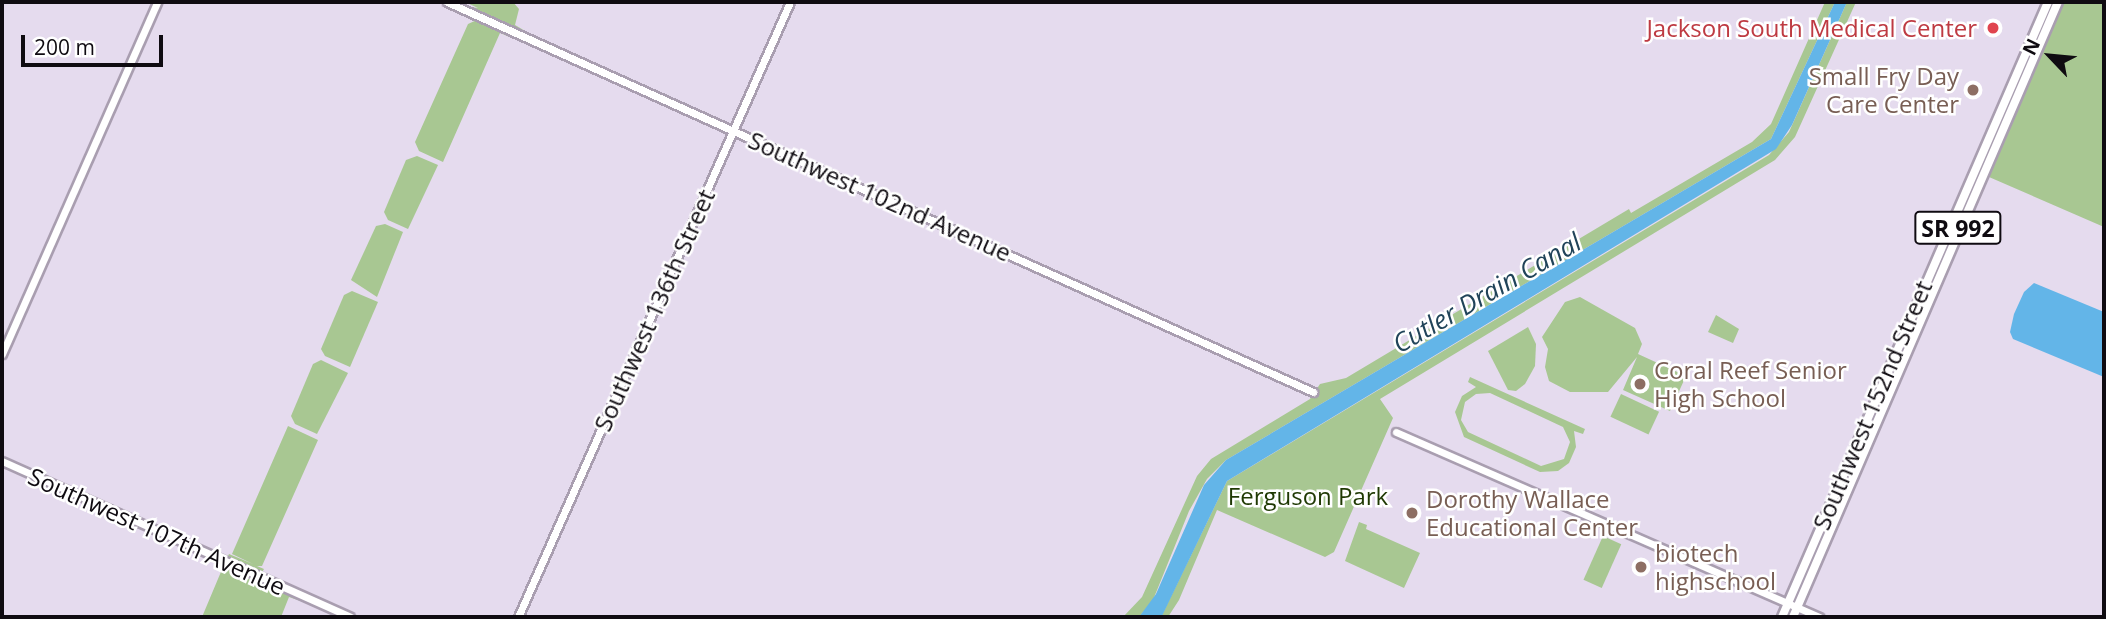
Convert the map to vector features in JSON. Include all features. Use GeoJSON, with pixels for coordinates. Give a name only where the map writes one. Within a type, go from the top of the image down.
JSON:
{"type":"FeatureCollection","features":[{"type":"Feature","properties":{"kind":"main road","name":"Southwest 152nd Street"},"geometry":{"type":"LineString","coordinates":[[1782,617],[2048,2]]}},
{"type":"Feature","properties":{"kind":"main road","name":"Southwest 152nd Street"},"geometry":{"type":"LineString","coordinates":[[1797,613],[2057,2]]}},
{"type":"Feature","properties":{"kind":"street"},"geometry":{"type":"LineString","coordinates":[[2,354],[157,2]]}},
{"type":"Feature","properties":{"kind":"street","name":"Southwest 102nd Avenue"},"geometry":{"type":"LineString","coordinates":[[447,2],[1313,392]]}},
{"type":"Feature","properties":{"kind":"street","name":"Southwest 136th Street"},"geometry":{"type":"LineString","coordinates":[[518,617],[790,2]]}},
{"type":"Feature","properties":{"kind":"street"},"geometry":{"type":"LineString","coordinates":[[1396,432],[1788,604],[1797,613],[1819,617]]}},
{"type":"Feature","properties":{"kind":"street","name":"Southwest 107th Avenue"},"geometry":{"type":"LineString","coordinates":[[2,461],[350,617]]}},
{"type":"Feature","properties":{"kind":"green space"},"geometry":{"type":"Polygon","coordinates":[[[465,2],[513,2],[519,9],[515,25],[532,35],[463,6],[478,8],[465,2]]]}},
{"type":"Feature","properties":{"kind":"green space"},"geometry":{"type":"Polygon","coordinates":[[[1825,2],[1835,2],[1771,139],[1226,460],[1207,479],[1189,511],[1153,600],[1139,617],[1123,617],[1142,597],[1197,476],[1211,459],[1310,399],[1320,384],[1346,378],[1629,209],[1631,213],[1752,142],[1771,124],[1825,2]]]}},
{"type":"Feature","properties":{"kind":"green space","name":"Ferguson Park"},"geometry":{"type":"Polygon","coordinates":[[[1847,2],[1856,2],[1795,137],[1775,160],[1380,399],[1393,418],[1334,552],[1325,557],[1217,510],[1179,600],[1168,617],[1161,617],[1227,481],[1769,155],[1789,132],[1847,2]]]}},
{"type":"Feature","properties":{"kind":"green space"},"geometry":{"type":"Polygon","coordinates":[[[2062,2],[2104,2],[2104,227],[1989,177],[1996,161],[1993,159],[2062,2]]]}},
{"type":"Feature","properties":{"kind":"green space"},"geometry":{"type":"Polygon","coordinates":[[[479,19],[529,45],[500,33],[443,162],[419,151],[415,142],[468,24],[479,19]]]}},
{"type":"Feature","properties":{"kind":"green space"},"geometry":{"type":"Polygon","coordinates":[[[417,156],[438,165],[408,229],[388,220],[384,212],[406,160],[417,156]]]}},
{"type":"Feature","properties":{"kind":"green space"},"geometry":{"type":"Polygon","coordinates":[[[385,224],[403,232],[377,297],[351,280],[376,226],[385,224]]]}},
{"type":"Feature","properties":{"kind":"green space"},"geometry":{"type":"Polygon","coordinates":[[[352,291],[378,302],[350,367],[325,356],[321,349],[344,295],[352,291]]]}},
{"type":"Feature","properties":{"kind":"green space"},"geometry":{"type":"Polygon","coordinates":[[[1580,297],[1635,328],[1642,344],[1638,354],[1686,376],[1670,411],[1623,390],[1637,357],[1608,392],[1570,392],[1549,381],[1545,367],[1548,349],[1542,337],[1565,302],[1580,297]]]}},
{"type":"Feature","properties":{"kind":"green space"},"geometry":{"type":"Polygon","coordinates":[[[1716,315],[1739,329],[1733,343],[1708,332],[1716,315]]]}},
{"type":"Feature","properties":{"kind":"green space"},"geometry":{"type":"Polygon","coordinates":[[[1528,327],[1536,344],[1535,366],[1525,384],[1516,391],[1508,390],[1488,351],[1528,327]]]}},
{"type":"Feature","properties":{"kind":"green space"},"geometry":{"type":"Polygon","coordinates":[[[321,360],[348,373],[317,434],[295,424],[291,416],[313,364],[321,360]]]}},
{"type":"Feature","properties":{"kind":"green space"},"geometry":{"type":"Polygon","coordinates":[[[1470,377],[1585,429],[1583,434],[1574,431],[1576,447],[1569,463],[1558,471],[1540,472],[1464,437],[1455,412],[1462,396],[1476,387],[1468,382],[1470,377]],[[1490,393],[1476,394],[1465,402],[1461,420],[1468,432],[1541,466],[1564,459],[1570,442],[1563,427],[1490,393]]]}},
{"type":"Feature","properties":{"kind":"green space"},"geometry":{"type":"Polygon","coordinates":[[[1621,394],[1659,412],[1648,434],[1610,417],[1621,394]]]}},
{"type":"Feature","properties":{"kind":"green space"},"geometry":{"type":"Polygon","coordinates":[[[288,426],[318,440],[262,566],[257,566],[264,569],[261,574],[227,558],[229,554],[253,564],[232,554],[288,426]]]}},
{"type":"Feature","properties":{"kind":"green space"},"geometry":{"type":"Polygon","coordinates":[[[1359,522],[1367,525],[1366,529],[1420,553],[1404,588],[1345,561],[1359,522]]]}},
{"type":"Feature","properties":{"kind":"green space"},"geometry":{"type":"Polygon","coordinates":[[[1603,536],[1621,544],[1602,588],[1583,580],[1603,536]]]}},
{"type":"Feature","properties":{"kind":"green space"},"geometry":{"type":"Polygon","coordinates":[[[225,565],[318,607],[289,597],[281,617],[202,617],[223,567],[271,589],[225,565]]]}},
{"type":"Feature","properties":{"kind":"water"},"geometry":{"type":"Polygon","coordinates":[[[1835,2],[1847,2],[1792,125],[1776,149],[1227,481],[1162,616],[1139,617],[1156,594],[1204,485],[1226,460],[1771,139],[1835,2]]]}},
{"type":"Feature","properties":{"kind":"water"},"geometry":{"type":"Polygon","coordinates":[[[2034,283],[2104,312],[2104,377],[2013,339],[2010,332],[2014,314],[2024,292],[2034,283]]]}},
{"type":"Feature","properties":{"kind":"place","name":"Jackson South Medical Center"},"geometry":{"type":"Point","coordinates":[1993,28]}},
{"type":"Feature","properties":{"kind":"place","name":"Small Fry Day Care Center"},"geometry":{"type":"Point","coordinates":[1973,90]}},
{"type":"Feature","properties":{"kind":"place","name":"Coral Reef Senior High School"},"geometry":{"type":"Point","coordinates":[1640,384]}},
{"type":"Feature","properties":{"kind":"place","name":"Dorothy Wallace Educational Center"},"geometry":{"type":"Point","coordinates":[1412,513]}},
{"type":"Feature","properties":{"kind":"place","name":"biotech highschool"},"geometry":{"type":"Point","coordinates":[1641,567]}},
{"type":"Feature","properties":{"kind":"water label","name":"Cutler Drain Canal"},"geometry":{"type":"Point","coordinates":[1487,293]}}]}
